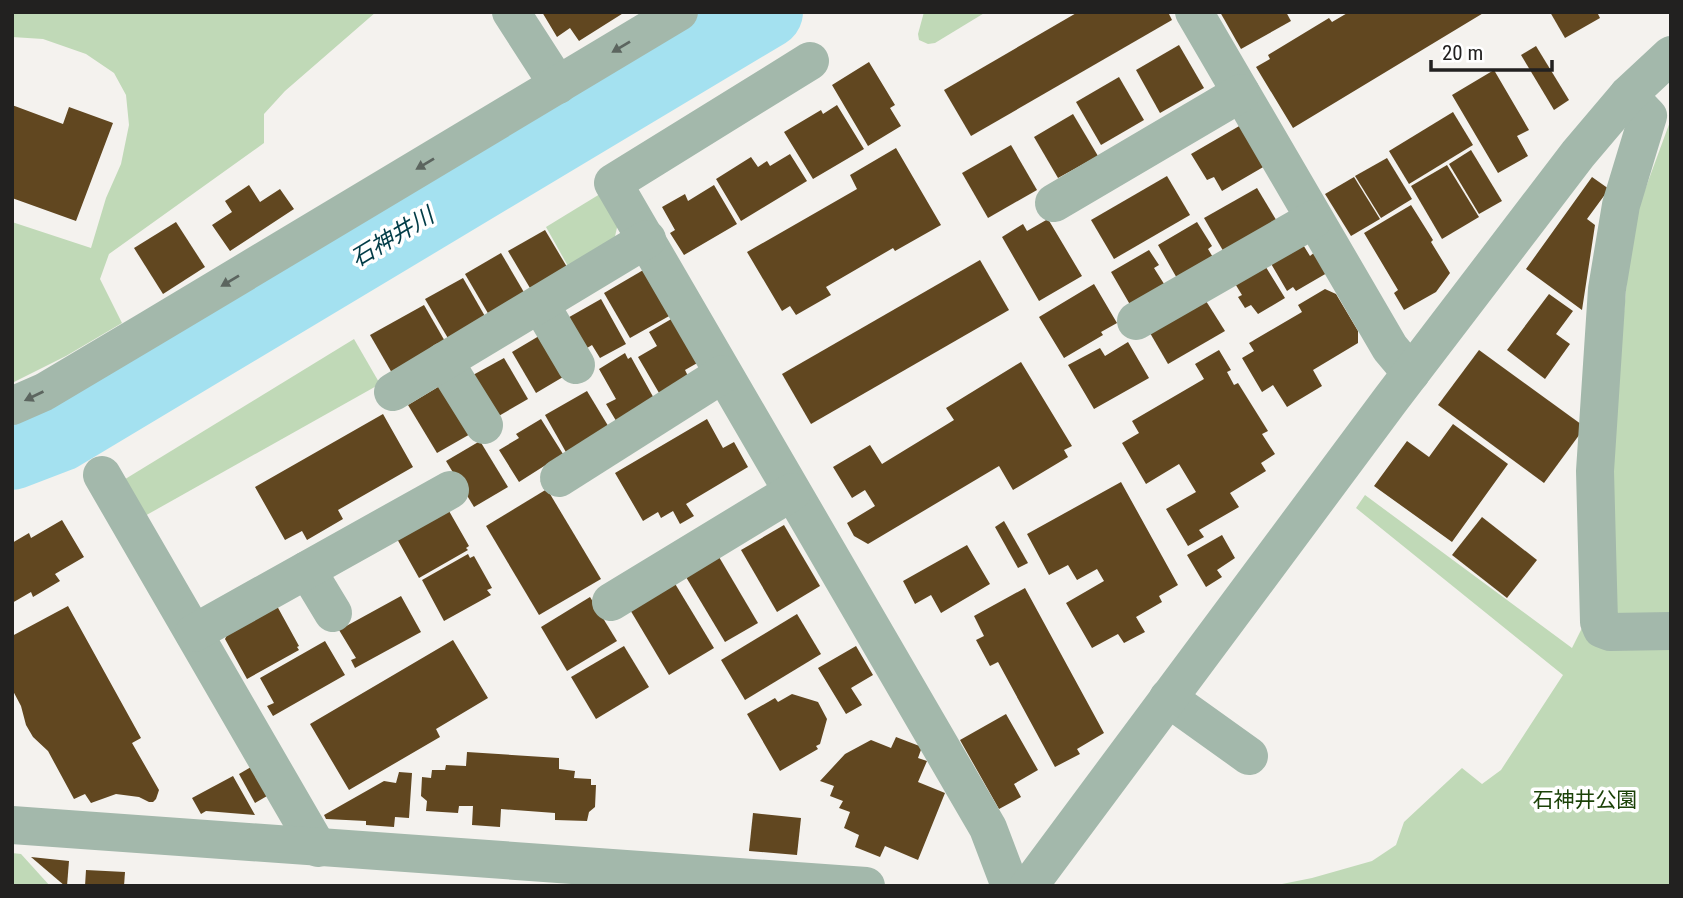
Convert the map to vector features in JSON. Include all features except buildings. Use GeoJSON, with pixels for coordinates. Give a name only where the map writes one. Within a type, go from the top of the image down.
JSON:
{"type":"FeatureCollection","features":[{"type":"Feature","properties":{"kind":"street"},"geometry":{"type":"LineString","coordinates":[[511,12],[558,85]]}},
{"type":"Feature","properties":{"kind":"street"},"geometry":{"type":"LineString","coordinates":[[12,407],[55,385],[679,12]]}},
{"type":"Feature","properties":{"kind":"street"},"geometry":{"type":"LineString","coordinates":[[1194,12],[1390,348],[1411,373]]}},
{"type":"Feature","properties":{"kind":"street"},"geometry":{"type":"LineString","coordinates":[[1029,886],[1411,373],[1578,154],[1628,95],[1671,55]]}},
{"type":"Feature","properties":{"kind":"street"},"geometry":{"type":"LineString","coordinates":[[810,61],[613,183],[988,828],[1010,886]]}},
{"type":"Feature","properties":{"kind":"street"},"geometry":{"type":"LineString","coordinates":[[1054,203],[1241,93]]}},
{"type":"Feature","properties":{"kind":"street"},"geometry":{"type":"LineString","coordinates":[[1628,95],[1648,116],[1621,205],[1607,289],[1595,471],[1599,622],[1602,629],[1610,632],[1671,631]]}},
{"type":"Feature","properties":{"kind":"street"},"geometry":{"type":"LineString","coordinates":[[1136,321],[1314,219]]}},
{"type":"Feature","properties":{"kind":"street"},"geometry":{"type":"LineString","coordinates":[[393,392],[647,239]]}},
{"type":"Feature","properties":{"kind":"street"},"geometry":{"type":"LineString","coordinates":[[540,304],[576,365]]}},
{"type":"Feature","properties":{"kind":"street"},"geometry":{"type":"LineString","coordinates":[[444,361],[484,425]]}},
{"type":"Feature","properties":{"kind":"street"},"geometry":{"type":"LineString","coordinates":[[559,478],[723,374]]}},
{"type":"Feature","properties":{"kind":"street"},"geometry":{"type":"LineString","coordinates":[[102,475],[318,848]]}},
{"type":"Feature","properties":{"kind":"street"},"geometry":{"type":"LineString","coordinates":[[194,633],[450,490]]}},
{"type":"Feature","properties":{"kind":"street"},"geometry":{"type":"LineString","coordinates":[[611,602],[792,492]]}},
{"type":"Feature","properties":{"kind":"street"},"geometry":{"type":"LineString","coordinates":[[307,570],[333,613]]}},
{"type":"Feature","properties":{"kind":"street"},"geometry":{"type":"LineString","coordinates":[[1168,698],[1249,756]]}},
{"type":"Feature","properties":{"kind":"street"},"geometry":{"type":"LineString","coordinates":[[12,825],[318,848],[547,875],[653,870],[866,886]]}},
{"type":"Feature","properties":{"kind":"green space"},"geometry":{"type":"Polygon","coordinates":[[[12,12],[376,12],[285,91],[264,114],[264,143],[109,254],[100,279],[122,323],[66,356],[12,383],[12,222],[91,248],[106,198],[121,164],[129,125],[126,95],[114,73],[86,54],[43,39],[12,37],[12,12]]]}},
{"type":"Feature","properties":{"kind":"green space"},"geometry":{"type":"Polygon","coordinates":[[[924,12],[986,12],[935,43],[928,44],[919,40],[918,34],[924,12]]]}},
{"type":"Feature","properties":{"kind":"green space","name":"石神井公園"},"geometry":{"type":"Polygon","coordinates":[[[1671,119],[1671,886],[1272,886],[1372,861],[1396,845],[1404,822],[1462,768],[1482,784],[1501,770],[1563,675],[1356,508],[1365,495],[1572,648],[1583,626],[1610,464],[1632,225],[1671,119]]]}},
{"type":"Feature","properties":{"kind":"green space"},"geometry":{"type":"Polygon","coordinates":[[[600,194],[618,223],[614,241],[569,268],[546,227],[600,194]]]}},
{"type":"Feature","properties":{"kind":"green space"},"geometry":{"type":"Polygon","coordinates":[[[354,339],[380,384],[143,517],[122,481],[354,339]]]}},
{"type":"Feature","properties":{"kind":"green space"},"geometry":{"type":"Polygon","coordinates":[[[12,853],[21,854],[50,886],[12,886],[12,853]]]}},
{"type":"Feature","properties":{"kind":"waterway","name":"石神井川"},"geometry":{"type":"LineString","coordinates":[[12,454],[59,436],[767,12]]}}]}
